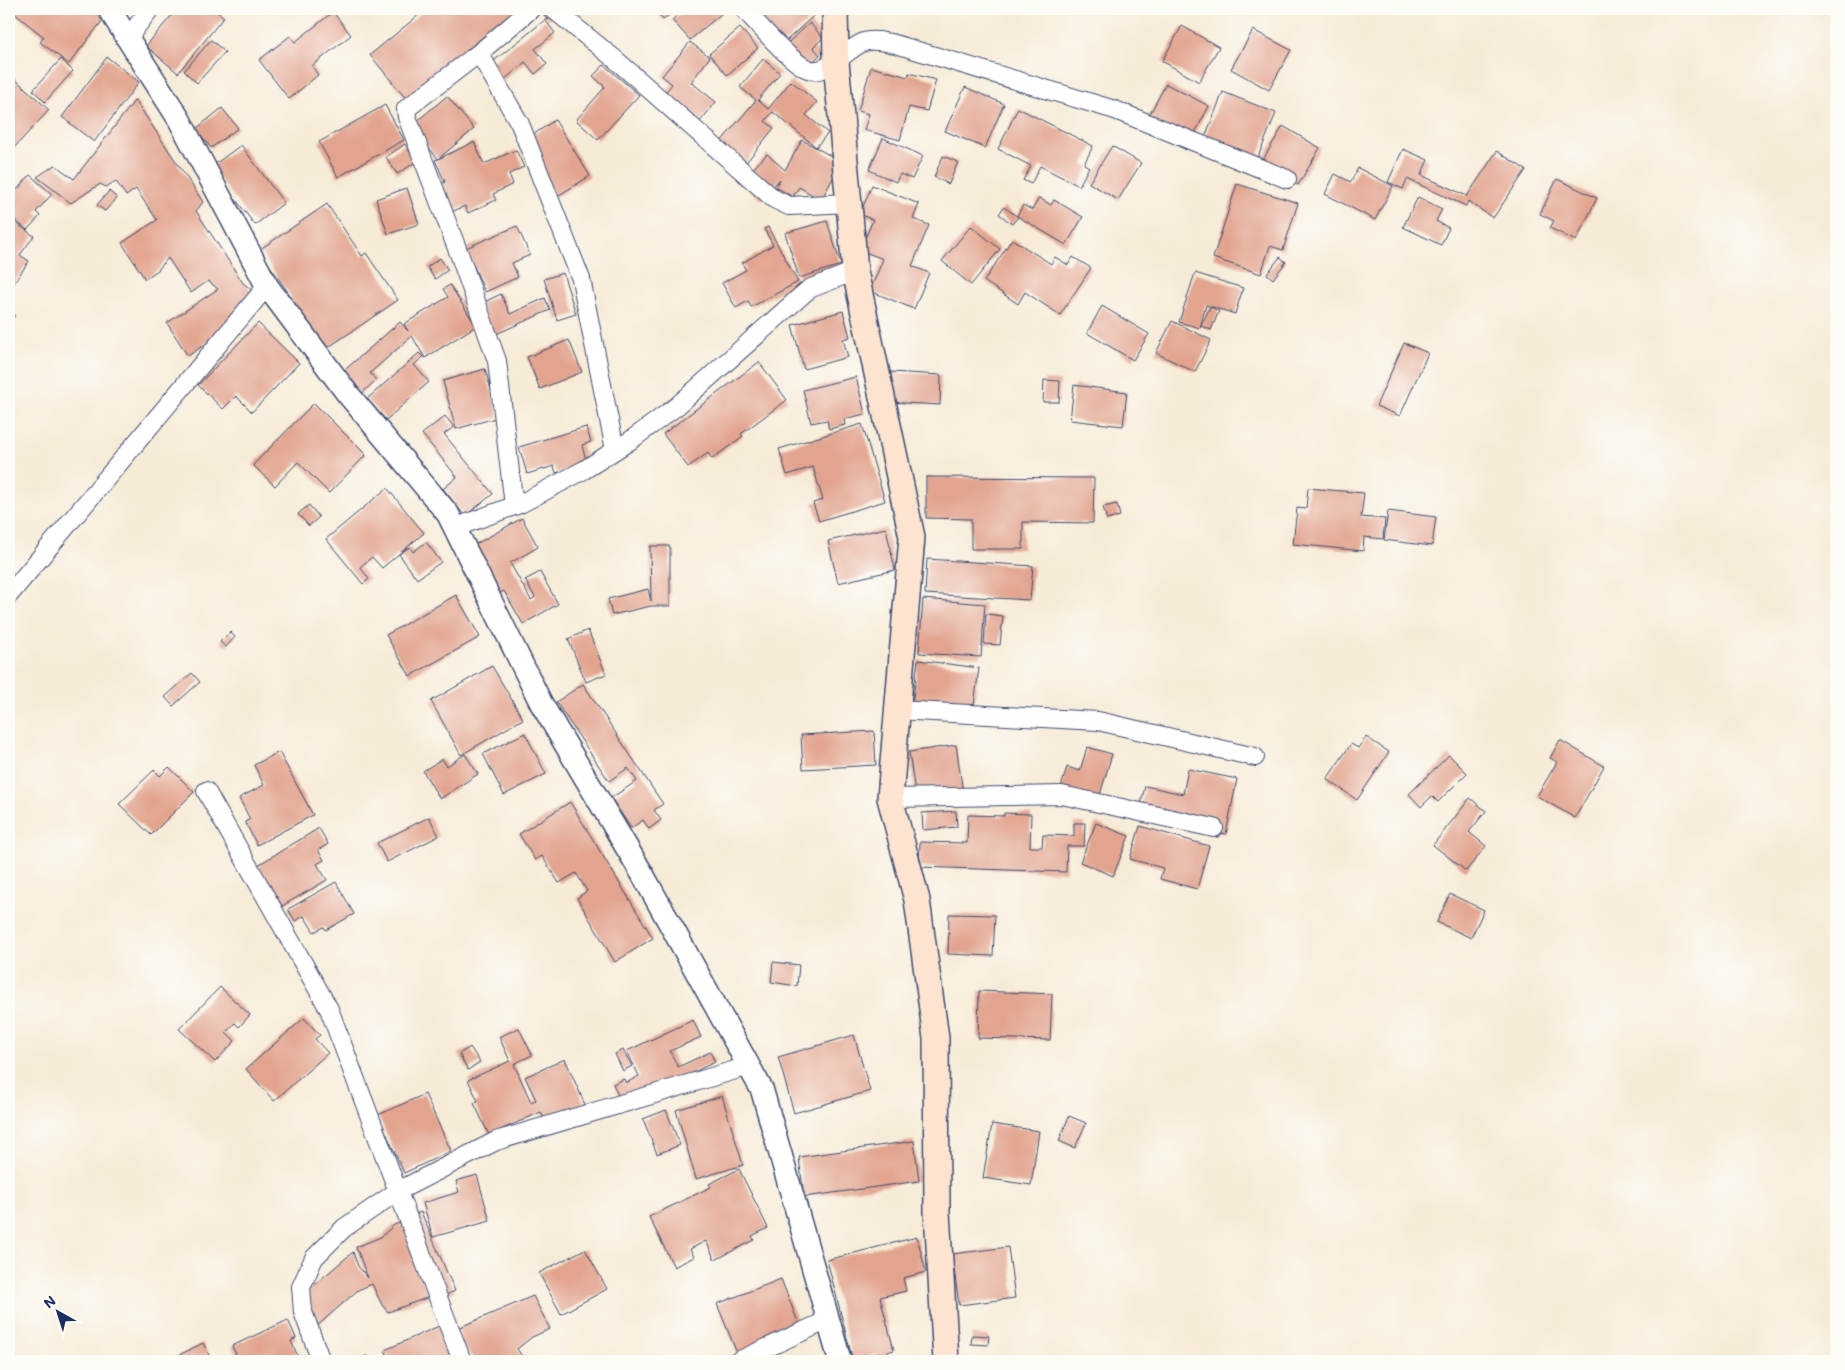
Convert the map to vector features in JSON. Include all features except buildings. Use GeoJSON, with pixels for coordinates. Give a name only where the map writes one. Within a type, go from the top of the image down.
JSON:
{"type":"FeatureCollection","features":[{"type":"Feature","properties":{"kind":"main road"},"geometry":{"type":"LineString","coordinates":[[835,9],[836,61],[855,271],[912,537],[890,798],[917,900],[936,1038],[937,1212],[946,1361]]}},
{"type":"Feature","properties":{"kind":"street"},"geometry":{"type":"LineString","coordinates":[[110,9],[179,119],[267,286],[348,393],[448,514],[542,703],[643,875],[762,1090],[840,1361]]}},
{"type":"Feature","properties":{"kind":"street"},"geometry":{"type":"LineString","coordinates":[[128,38],[150,9]]}},
{"type":"Feature","properties":{"kind":"street"},"geometry":{"type":"LineString","coordinates":[[514,506],[497,361],[461,258],[407,117],[406,109],[479,53],[531,9]]}},
{"type":"Feature","properties":{"kind":"street"},"geometry":{"type":"LineString","coordinates":[[553,9],[609,54],[774,199],[790,206],[848,202]]}},
{"type":"Feature","properties":{"kind":"street"},"geometry":{"type":"LineString","coordinates":[[744,9],[797,63],[809,70],[819,71],[836,61],[854,46],[867,41],[895,44],[1115,110],[1287,179]]}},
{"type":"Feature","properties":{"kind":"street"},"geometry":{"type":"LineString","coordinates":[[479,53],[520,124],[581,279],[614,450]]}},
{"type":"Feature","properties":{"kind":"street"},"geometry":{"type":"LineString","coordinates":[[454,528],[514,506],[584,470],[630,440],[676,406],[809,289],[855,271]]}},
{"type":"Feature","properties":{"kind":"street"},"geometry":{"type":"LineString","coordinates":[[9,595],[267,286]]}},
{"type":"Feature","properties":{"kind":"street"},"geometry":{"type":"LineString","coordinates":[[897,710],[1098,722],[1255,756]]}},
{"type":"Feature","properties":{"kind":"street"},"geometry":{"type":"LineString","coordinates":[[206,790],[329,1009],[462,1361]]}},
{"type":"Feature","properties":{"kind":"street"},"geometry":{"type":"LineString","coordinates":[[890,798],[1062,796],[1214,828]]}},
{"type":"Feature","properties":{"kind":"street"},"geometry":{"type":"LineString","coordinates":[[321,1361],[303,1312],[301,1287],[314,1258],[344,1228],[398,1191],[496,1141],[749,1066]]}},
{"type":"Feature","properties":{"kind":"street"},"geometry":{"type":"LineString","coordinates":[[738,1361],[828,1320]]}}]}
